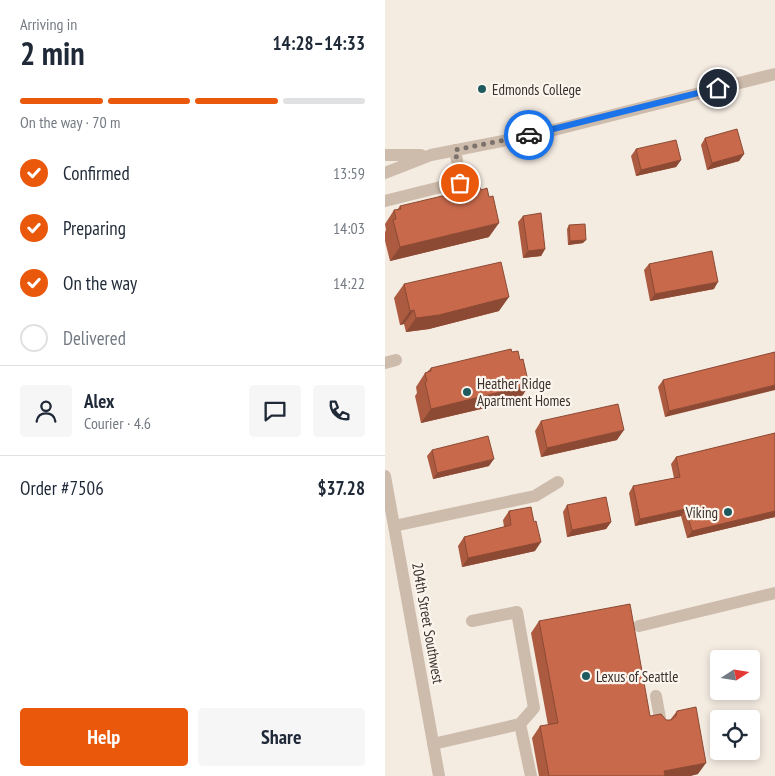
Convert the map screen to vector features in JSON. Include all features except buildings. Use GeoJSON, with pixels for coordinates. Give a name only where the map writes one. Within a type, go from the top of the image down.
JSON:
{"type":"FeatureCollection","features":[{"type":"Feature","properties":{"kind":"street"},"geometry":{"type":"LineString","coordinates":[[385,173],[431,155],[538,134],[775,74]]}},
{"type":"Feature","properties":{"kind":"street"},"geometry":{"type":"LineString","coordinates":[[385,201],[461,182],[455,150]]}},
{"type":"Feature","properties":{"kind":"street"},"geometry":{"type":"LineString","coordinates":[[385,155],[431,155]]}},
{"type":"Feature","properties":{"kind":"street","name":"204th Street Southwest"},"geometry":{"type":"LineString","coordinates":[[385,476],[439,776]]}},
{"type":"Feature","properties":{"kind":"street"},"geometry":{"type":"LineString","coordinates":[[394,526],[535,496],[558,482]]}},
{"type":"Feature","properties":{"kind":"street"},"geometry":{"type":"LineString","coordinates":[[639,626],[775,593]]}},
{"type":"Feature","properties":{"kind":"street"},"geometry":{"type":"LineString","coordinates":[[433,744],[520,724],[534,708],[517,612],[473,621]]}},
{"type":"Feature","properties":{"kind":"street"},"geometry":{"type":"LineString","coordinates":[[656,696],[661,724]]}},
{"type":"Feature","properties":{"kind":"street"},"geometry":{"type":"LineString","coordinates":[[520,724],[531,776]]}},
{"type":"Feature","properties":{"kind":"way so far"},"geometry":{"type":"LineString","coordinates":[[460,183],[455,150],[529,135]]}},
{"type":"Feature","properties":{"kind":"place","name":"Edmonds College"},"geometry":{"type":"Point","coordinates":[482,89]}},
{"type":"Feature","properties":{"kind":"place","name":"Heather Ridge Apartment Homes"},"geometry":{"type":"Point","coordinates":[467,392]}},
{"type":"Feature","properties":{"kind":"place","name":"Viking"},"geometry":{"type":"Point","coordinates":[728,512]}},
{"type":"Feature","properties":{"kind":"place","name":"Lexus of Seattle"},"geometry":{"type":"Point","coordinates":[586,676]}},
{"type":"Feature","properties":{"kind":"route"},"geometry":{"type":"LineString","coordinates":[[529,135],[718,88]]}}]}
